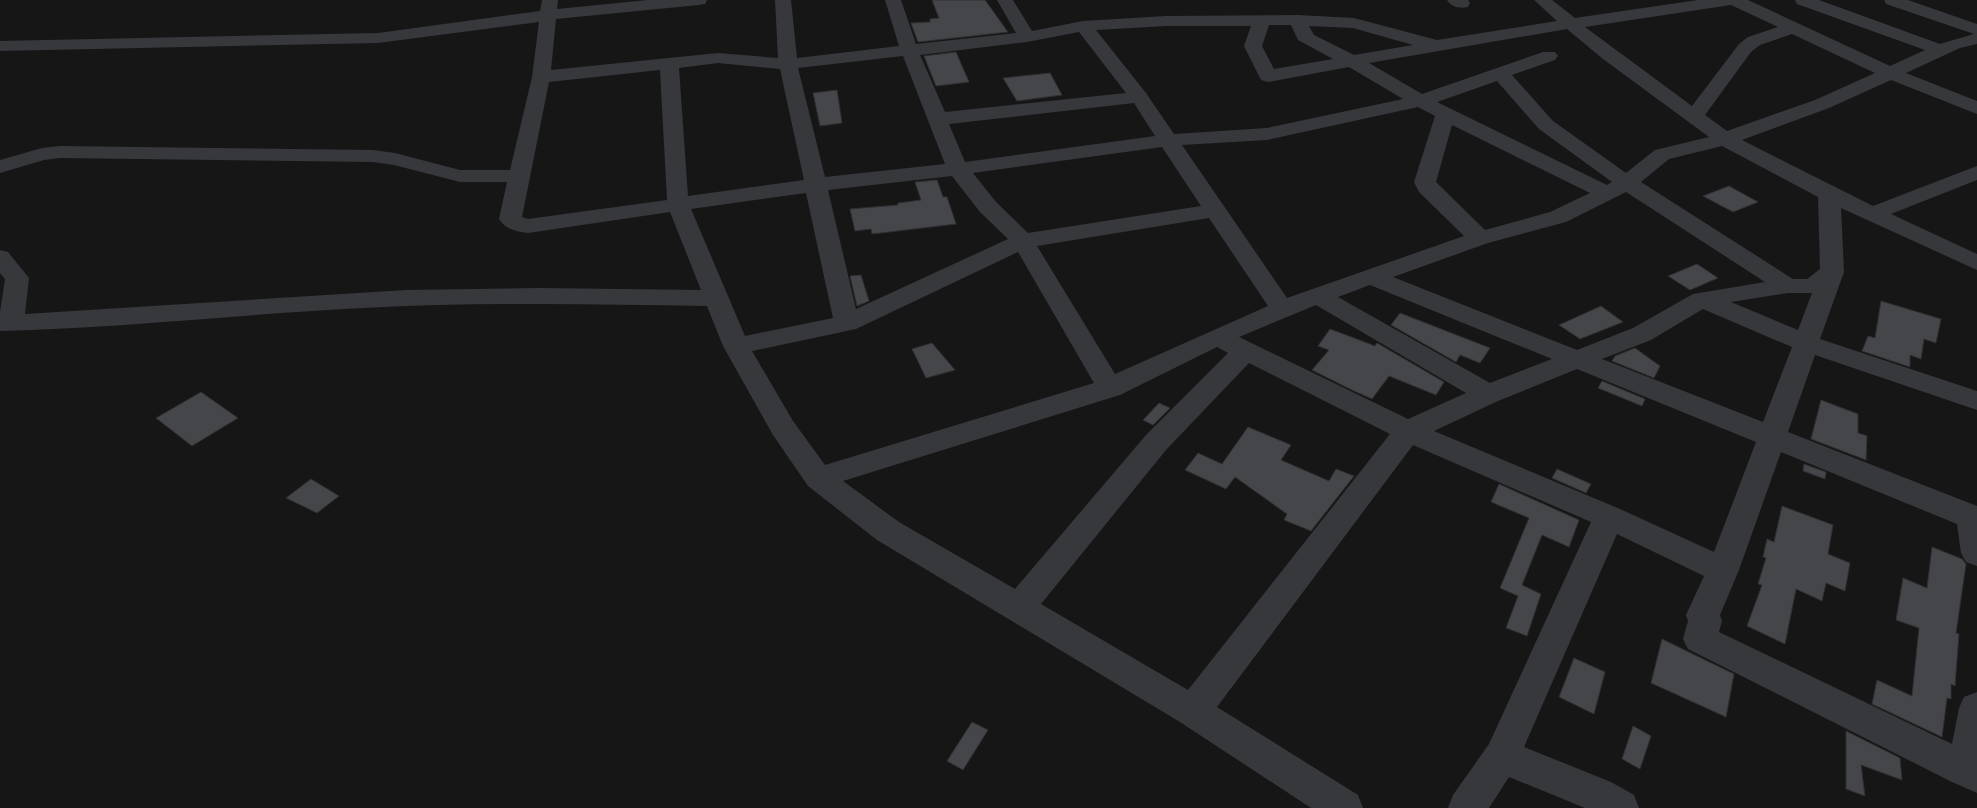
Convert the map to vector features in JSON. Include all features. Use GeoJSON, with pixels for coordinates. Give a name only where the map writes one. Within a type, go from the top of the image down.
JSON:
{"type":"FeatureCollection","features":[{"type":"Feature","properties":{"kind":"street"},"geometry":{"type":"LineString","coordinates":[[0,46],[378,38],[549,8],[699,0]]}},
{"type":"Feature","properties":{"kind":"street"},"geometry":{"type":"LineString","coordinates":[[783,0],[788,64],[847,323]]}},
{"type":"Feature","properties":{"kind":"street"},"geometry":{"type":"LineString","coordinates":[[894,0],[909,50],[958,169],[988,207],[1022,241],[1110,388]]}},
{"type":"Feature","properties":{"kind":"street"},"geometry":{"type":"LineString","coordinates":[[1005,0],[1027,37]]}},
{"type":"Feature","properties":{"kind":"street"},"geometry":{"type":"LineString","coordinates":[[1542,0],[1574,24],[1609,55],[1725,139],[1829,194],[1977,263]]}},
{"type":"Feature","properties":{"kind":"street"},"geometry":{"type":"LineString","coordinates":[[1631,0],[1650,12]]}},
{"type":"Feature","properties":{"kind":"street"},"geometry":{"type":"LineString","coordinates":[[1262,20],[1254,46],[1268,76],[1438,46],[1725,0],[1793,28],[1890,73],[1977,108]]}},
{"type":"Feature","properties":{"kind":"street"},"geometry":{"type":"LineString","coordinates":[[1803,0],[1958,44],[1977,52]]}},
{"type":"Feature","properties":{"kind":"street"},"geometry":{"type":"LineString","coordinates":[[1892,0],[1977,30]]}},
{"type":"Feature","properties":{"kind":"street"},"geometry":{"type":"LineString","coordinates":[[1152,22],[1177,6]]}},
{"type":"Feature","properties":{"kind":"street"},"geometry":{"type":"LineString","coordinates":[[549,8],[541,77],[510,219],[517,224],[528,226],[815,185],[958,169],[1168,140],[1267,134],[1420,101],[1550,56]]}},
{"type":"Feature","properties":{"kind":"street"},"geometry":{"type":"LineString","coordinates":[[541,77],[718,58],[788,64],[1027,37],[1083,26],[1152,22],[1298,20],[1364,25],[1438,46]]}},
{"type":"Feature","properties":{"kind":"street"},"geometry":{"type":"LineString","coordinates":[[1298,20],[1304,36],[1308,40],[1354,62],[1420,101],[1605,192]]}},
{"type":"Feature","properties":{"kind":"street"},"geometry":{"type":"LineString","coordinates":[[1083,26],[1139,97],[1282,309]]}},
{"type":"Feature","properties":{"kind":"street"},"geometry":{"type":"LineString","coordinates":[[1695,116],[1745,48],[1754,41],[1793,28]]}},
{"type":"Feature","properties":{"kind":"street"},"geometry":{"type":"LineString","coordinates":[[818,478],[1110,388],[1217,337],[1282,309],[1368,276],[1480,238],[1558,217],[1605,192],[1627,183],[1662,154],[1725,139],[1822,104],[1958,44]]}},
{"type":"Feature","properties":{"kind":"street"},"geometry":{"type":"LineString","coordinates":[[669,63],[678,205],[736,346],[783,428],[818,478],[888,531],[1193,711],[1344,808]]}},
{"type":"Feature","properties":{"kind":"street"},"geometry":{"type":"LineString","coordinates":[[1500,73],[1546,126],[1627,183],[1788,286]]}},
{"type":"Feature","properties":{"kind":"street"},"geometry":{"type":"LineString","coordinates":[[938,119],[1139,97]]}},
{"type":"Feature","properties":{"kind":"street"},"geometry":{"type":"LineString","coordinates":[[1446,113],[1424,182],[1480,238]]}},
{"type":"Feature","properties":{"kind":"street"},"geometry":{"type":"LineString","coordinates":[[0,167],[42,154],[60,152],[373,156],[395,159],[460,176],[520,176]]}},
{"type":"Feature","properties":{"kind":"street"},"geometry":{"type":"LineString","coordinates":[[1872,214],[1977,172]]}},
{"type":"Feature","properties":{"kind":"street"},"geometry":{"type":"LineString","coordinates":[[1829,194],[1832,272],[1723,570],[1703,615],[1705,622],[1700,639],[1971,772],[1977,708]]}},
{"type":"Feature","properties":{"kind":"street"},"geometry":{"type":"LineString","coordinates":[[736,346],[847,323],[1022,241],[1216,210]]}},
{"type":"Feature","properties":{"kind":"street"},"geometry":{"type":"LineString","coordinates":[[0,257],[17,278],[6,323],[82,322],[382,300],[530,295],[716,298]]}},
{"type":"Feature","properties":{"kind":"street"},"geometry":{"type":"LineString","coordinates":[[1193,711],[1408,431],[1488,394],[1642,334],[1702,299],[1788,286],[1812,286],[1832,272]]}},
{"type":"Feature","properties":{"kind":"street"},"geometry":{"type":"LineString","coordinates":[[1368,276],[1974,518],[1977,553]]}},
{"type":"Feature","properties":{"kind":"street"},"geometry":{"type":"LineString","coordinates":[[1318,296],[1488,394]]}},
{"type":"Feature","properties":{"kind":"street"},"geometry":{"type":"LineString","coordinates":[[1702,299],[1806,343],[1977,401]]}},
{"type":"Feature","properties":{"kind":"street"},"geometry":{"type":"LineString","coordinates":[[1217,337],[1247,350],[1408,431],[1609,517],[1723,570]]}},
{"type":"Feature","properties":{"kind":"street"},"geometry":{"type":"LineString","coordinates":[[1018,609],[1110,495],[1195,401],[1247,350]]}},
{"type":"Feature","properties":{"kind":"street"},"geometry":{"type":"LineString","coordinates":[[1468,808],[1502,756],[1609,517]]}},
{"type":"Feature","properties":{"kind":"street"},"geometry":{"type":"LineString","coordinates":[[1502,756],[1598,795],[1620,808]]}},
{"type":"Feature","properties":{"kind":"building"},"geometry":{"type":"Polygon","coordinates":[[[932,0],[985,0],[1008,32],[918,42],[911,23],[930,22],[930,19],[939,18],[932,0]]]}},
{"type":"Feature","properties":{"kind":"building"},"geometry":{"type":"Polygon","coordinates":[[[956,52],[969,82],[936,86],[924,56],[956,52]]]}},
{"type":"Feature","properties":{"kind":"building"},"geometry":{"type":"Polygon","coordinates":[[[1050,73],[1062,95],[1017,101],[1003,78],[1050,73]]]}},
{"type":"Feature","properties":{"kind":"building"},"geometry":{"type":"Polygon","coordinates":[[[837,90],[842,123],[820,126],[813,93],[837,90]]]}},
{"type":"Feature","properties":{"kind":"building"},"geometry":{"type":"Polygon","coordinates":[[[937,180],[943,197],[947,197],[956,224],[872,234],[871,229],[855,231],[850,209],[898,205],[898,203],[921,200],[915,182],[937,180]]]}},
{"type":"Feature","properties":{"kind":"building"},"geometry":{"type":"Polygon","coordinates":[[[1729,186],[1758,202],[1733,212],[1703,196],[1729,186]]]}},
{"type":"Feature","properties":{"kind":"building"},"geometry":{"type":"Polygon","coordinates":[[[1697,264],[1718,278],[1690,290],[1668,276],[1697,264]]]}},
{"type":"Feature","properties":{"kind":"building"},"geometry":{"type":"Polygon","coordinates":[[[861,275],[869,301],[857,306],[850,276],[861,275]]]}},
{"type":"Feature","properties":{"kind":"building"},"geometry":{"type":"Polygon","coordinates":[[[1881,301],[1941,319],[1936,343],[1924,339],[1921,359],[1910,355],[1910,367],[1862,351],[1868,336],[1875,338],[1881,301]]]}},
{"type":"Feature","properties":{"kind":"building"},"geometry":{"type":"Polygon","coordinates":[[[1601,306],[1623,322],[1580,339],[1559,325],[1601,306]]]}},
{"type":"Feature","properties":{"kind":"building"},"geometry":{"type":"Polygon","coordinates":[[[1400,313],[1490,348],[1480,363],[1460,355],[1456,362],[1391,325],[1400,313]]]}},
{"type":"Feature","properties":{"kind":"building"},"geometry":{"type":"Polygon","coordinates":[[[1330,329],[1375,346],[1377,343],[1444,382],[1436,395],[1389,376],[1372,399],[1352,390],[1312,370],[1329,350],[1318,346],[1330,329]]]}},
{"type":"Feature","properties":{"kind":"building"},"geometry":{"type":"Polygon","coordinates":[[[932,343],[955,370],[926,378],[912,349],[932,343]]]}},
{"type":"Feature","properties":{"kind":"building"},"geometry":{"type":"Polygon","coordinates":[[[1635,348],[1660,366],[1654,378],[1612,361],[1615,356],[1635,348]]]}},
{"type":"Feature","properties":{"kind":"building"},"geometry":{"type":"Polygon","coordinates":[[[1602,381],[1645,399],[1642,406],[1598,388],[1602,381]]]}},
{"type":"Feature","properties":{"kind":"building"},"geometry":{"type":"Polygon","coordinates":[[[201,392],[238,418],[192,446],[156,418],[201,392]]]}},
{"type":"Feature","properties":{"kind":"building"},"geometry":{"type":"Polygon","coordinates":[[[1821,400],[1858,414],[1858,433],[1867,436],[1866,460],[1811,439],[1821,400]]]}},
{"type":"Feature","properties":{"kind":"building"},"geometry":{"type":"Polygon","coordinates":[[[1159,403],[1170,408],[1153,425],[1143,420],[1159,403]]]}},
{"type":"Feature","properties":{"kind":"building"},"geometry":{"type":"Polygon","coordinates":[[[1248,427],[1291,445],[1281,460],[1329,481],[1336,469],[1354,476],[1311,531],[1284,520],[1287,514],[1235,477],[1226,489],[1185,470],[1198,453],[1222,464],[1248,427]]]}},
{"type":"Feature","properties":{"kind":"building"},"geometry":{"type":"Polygon","coordinates":[[[1804,464],[1826,472],[1825,479],[1803,471],[1804,464]]]}},
{"type":"Feature","properties":{"kind":"building"},"geometry":{"type":"Polygon","coordinates":[[[1557,469],[1591,484],[1586,493],[1552,478],[1557,469]]]}},
{"type":"Feature","properties":{"kind":"building"},"geometry":{"type":"Polygon","coordinates":[[[311,479],[339,496],[317,513],[286,498],[311,479]]]}},
{"type":"Feature","properties":{"kind":"building"},"geometry":{"type":"Polygon","coordinates":[[[1499,484],[1579,520],[1569,547],[1542,535],[1522,585],[1541,594],[1527,636],[1506,628],[1518,596],[1500,588],[1529,518],[1491,502],[1499,484]]]}},
{"type":"Feature","properties":{"kind":"building"},"geometry":{"type":"Polygon","coordinates":[[[1782,506],[1833,525],[1828,554],[1850,563],[1845,591],[1826,583],[1822,601],[1796,589],[1785,644],[1747,626],[1762,585],[1758,584],[1766,558],[1763,557],[1767,539],[1774,542],[1782,506]]]}},
{"type":"Feature","properties":{"kind":"building"},"geometry":{"type":"Polygon","coordinates":[[[1932,547],[1962,559],[1966,564],[1956,633],[1959,634],[1955,686],[1951,684],[1951,699],[1947,698],[1942,737],[1872,704],[1877,680],[1912,696],[1919,628],[1896,620],[1903,578],[1927,588],[1932,547]]]}},
{"type":"Feature","properties":{"kind":"building"},"geometry":{"type":"Polygon","coordinates":[[[1662,639],[1734,674],[1726,717],[1651,683],[1662,639]]]}},
{"type":"Feature","properties":{"kind":"building"},"geometry":{"type":"Polygon","coordinates":[[[1574,658],[1605,672],[1594,714],[1559,697],[1574,658]]]}},
{"type":"Feature","properties":{"kind":"building"},"geometry":{"type":"Polygon","coordinates":[[[972,722],[988,730],[963,770],[947,761],[972,722]]]}},
{"type":"Feature","properties":{"kind":"building"},"geometry":{"type":"Polygon","coordinates":[[[1633,726],[1651,736],[1640,769],[1622,759],[1633,726]]]}},
{"type":"Feature","properties":{"kind":"building"},"geometry":{"type":"Polygon","coordinates":[[[1846,731],[1900,758],[1902,780],[1861,765],[1865,796],[1846,789],[1846,731]]]}}]}
